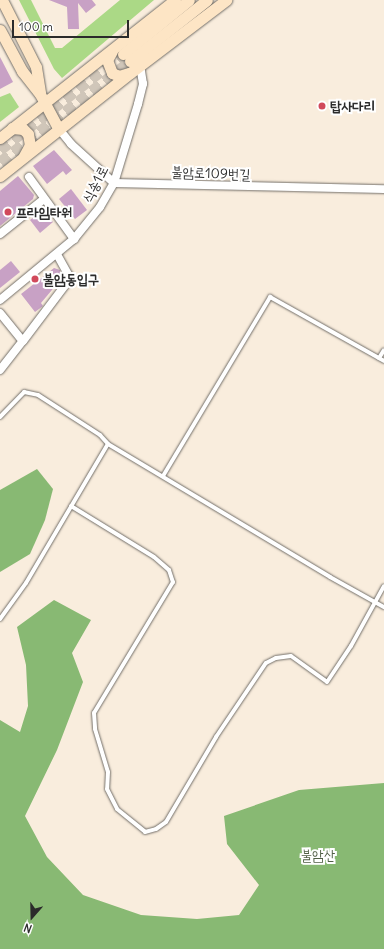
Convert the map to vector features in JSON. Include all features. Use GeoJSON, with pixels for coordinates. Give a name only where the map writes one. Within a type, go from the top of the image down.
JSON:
{"type":"FeatureCollection","features":[{"type":"Feature","properties":{"kind":"street"},"geometry":{"type":"LineString","coordinates":[[2,0],[36,67],[42,97]]}},
{"type":"Feature","properties":{"kind":"street"},"geometry":{"type":"LineString","coordinates":[[0,138],[12,128],[42,97],[112,50],[176,0]]}},
{"type":"Feature","properties":{"kind":"street"},"geometry":{"type":"LineString","coordinates":[[0,176],[130,72],[131,60],[189,0]]}},
{"type":"Feature","properties":{"kind":"street"},"geometry":{"type":"LineString","coordinates":[[131,60],[207,0]]}},
{"type":"Feature","properties":{"kind":"street"},"geometry":{"type":"LineString","coordinates":[[131,60],[226,0]]}},
{"type":"Feature","properties":{"kind":"street"},"geometry":{"type":"LineString","coordinates":[[0,30],[22,71],[42,97],[59,128],[71,144],[114,183]]}},
{"type":"Feature","properties":{"kind":"street"},"geometry":{"type":"LineString","coordinates":[[112,50],[107,60],[112,73],[120,76],[130,72]]}},
{"type":"Feature","properties":{"kind":"street","name":"식송1로"},"geometry":{"type":"LineString","coordinates":[[0,300],[74,239],[100,207],[114,183],[143,84],[131,60]]}},
{"type":"Feature","properties":{"kind":"street"},"geometry":{"type":"LineString","coordinates":[[12,128],[22,129],[30,139],[24,156]]}},
{"type":"Feature","properties":{"kind":"street"},"geometry":{"type":"LineString","coordinates":[[29,177],[74,239]]}},
{"type":"Feature","properties":{"kind":"street","name":"불암로109번길"},"geometry":{"type":"LineString","coordinates":[[114,183],[384,189]]}},
{"type":"Feature","properties":{"kind":"street"},"geometry":{"type":"LineString","coordinates":[[0,234],[44,199]]}},
{"type":"Feature","properties":{"kind":"street"},"geometry":{"type":"LineString","coordinates":[[0,370],[66,284],[69,276],[57,254]]}},
{"type":"Feature","properties":{"kind":"street"},"geometry":{"type":"LineString","coordinates":[[0,313],[23,341]]}},
{"type":"Feature","properties":{"kind":"lane"},"geometry":{"type":"LineString","coordinates":[[163,476],[270,297],[384,361]]}},
{"type":"Feature","properties":{"kind":"lane"},"geometry":{"type":"LineString","coordinates":[[379,358],[384,350]]}},
{"type":"Feature","properties":{"kind":"lane"},"geometry":{"type":"LineString","coordinates":[[0,417],[24,392],[30,392],[100,435],[108,444],[330,577],[384,607]]}},
{"type":"Feature","properties":{"kind":"lane"},"geometry":{"type":"LineString","coordinates":[[0,619],[26,583],[108,444]]}},
{"type":"Feature","properties":{"kind":"lane"},"geometry":{"type":"LineString","coordinates":[[71,506],[154,557],[169,570],[173,582],[94,712],[94,729],[108,772],[107,789],[118,810],[145,832],[156,829],[166,822],[216,737],[266,663],[276,658],[291,656],[327,682],[351,646],[384,586]]}},
{"type":"Feature","properties":{"kind":"green space"},"geometry":{"type":"Polygon","coordinates":[[[19,0],[31,0],[55,48],[62,48],[120,0],[154,0],[62,78],[54,69],[19,0]]]}},
{"type":"Feature","properties":{"kind":"green space"},"geometry":{"type":"Polygon","coordinates":[[[10,93],[19,107],[0,122],[0,97],[10,93]]]}},
{"type":"Feature","properties":{"kind":"green space"},"geometry":{"type":"Polygon","coordinates":[[[37,469],[53,489],[45,520],[30,554],[0,572],[0,490],[37,469]]]}},
{"type":"Feature","properties":{"kind":"green space","name":"불암산"},"geometry":{"type":"Polygon","coordinates":[[[54,600],[91,620],[72,653],[83,682],[57,750],[25,816],[47,857],[83,895],[141,915],[197,919],[239,915],[259,885],[227,844],[224,816],[299,790],[384,783],[384,949],[0,949],[0,720],[20,732],[28,706],[26,665],[17,627],[54,600]]]}},
{"type":"Feature","properties":{"kind":"building"},"geometry":{"type":"Polygon","coordinates":[[[49,0],[92,0],[96,5],[86,13],[78,3],[79,29],[68,29],[67,7],[49,0]]]}},
{"type":"Feature","properties":{"kind":"building"},"geometry":{"type":"Polygon","coordinates":[[[0,57],[13,82],[0,89],[0,57]]]}},
{"type":"Feature","properties":{"kind":"building"},"geometry":{"type":"Polygon","coordinates":[[[54,150],[72,170],[66,175],[63,171],[47,184],[33,166],[54,150]]]}},
{"type":"Feature","properties":{"kind":"building","name":"프라임타워"},"geometry":{"type":"Polygon","coordinates":[[[18,176],[34,195],[33,199],[0,226],[0,191],[18,176]]]}},
{"type":"Feature","properties":{"kind":"building"},"geometry":{"type":"Polygon","coordinates":[[[71,189],[87,210],[75,219],[59,199],[71,189]]]}},
{"type":"Feature","properties":{"kind":"building"},"geometry":{"type":"Polygon","coordinates":[[[41,211],[53,222],[40,233],[30,220],[41,211]]]}},
{"type":"Feature","properties":{"kind":"building"},"geometry":{"type":"Polygon","coordinates":[[[11,261],[20,272],[0,288],[0,270],[11,261]]]}},
{"type":"Feature","properties":{"kind":"building"},"geometry":{"type":"Polygon","coordinates":[[[54,268],[60,270],[62,278],[41,303],[43,306],[35,312],[21,294],[54,268]]]}},
{"type":"Feature","properties":{"kind":"tunnel"},"geometry":{"type":"LineString","coordinates":[[0,150],[123,54]]}},
{"type":"Feature","properties":{"kind":"tunnel"},"geometry":{"type":"LineString","coordinates":[[0,162],[130,61]]}},
{"type":"Feature","properties":{"kind":"place","name":"탑사다리"},"geometry":{"type":"Point","coordinates":[322,106]}},
{"type":"Feature","properties":{"kind":"place","name":"프라임타워"},"geometry":{"type":"Point","coordinates":[8,212]}},
{"type":"Feature","properties":{"kind":"place","name":"불암동입구"},"geometry":{"type":"Point","coordinates":[35,279]}}]}
